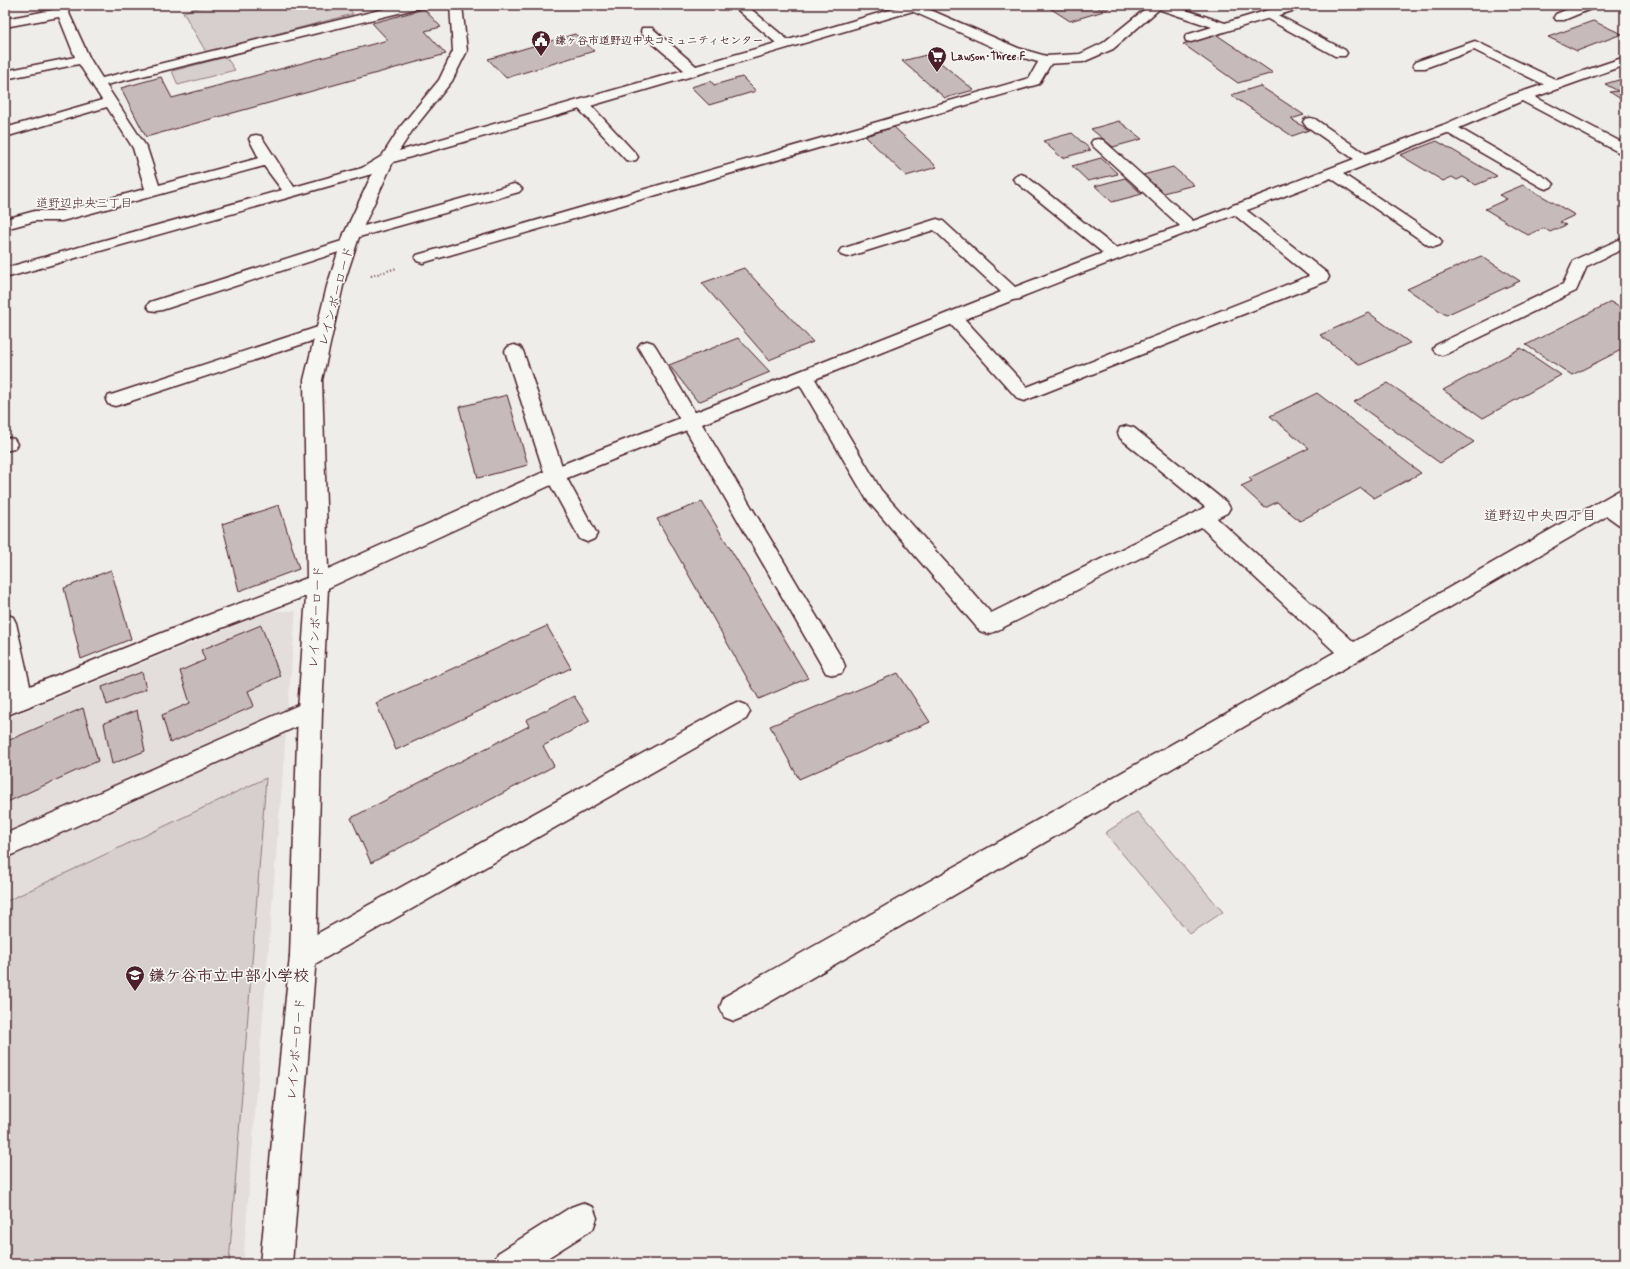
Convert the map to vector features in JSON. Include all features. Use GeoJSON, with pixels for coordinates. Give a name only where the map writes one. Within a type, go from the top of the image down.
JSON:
{"type":"FeatureCollection","features":[{"type":"Feature","properties":{"kind":"street"},"geometry":{"type":"LineString","coordinates":[[98,83],[415,5]]}},
{"type":"Feature","properties":{"kind":"street","name":"レインボーロード"},"geometry":{"type":"LineString","coordinates":[[276,1264],[303,956],[310,710],[318,583],[313,380],[335,286],[350,239],[387,159],[406,129],[445,81],[460,51],[456,5]]}},
{"type":"Feature","properties":{"kind":"street"},"geometry":{"type":"LineString","coordinates":[[738,5],[786,44]]}},
{"type":"Feature","properties":{"kind":"street"},"geometry":{"type":"LineString","coordinates":[[5,273],[367,171],[387,159],[582,104],[914,6],[1013,51],[1046,60],[1083,58],[1108,46],[1159,5],[1225,27]]}},
{"type":"Feature","properties":{"kind":"street"},"geometry":{"type":"LineString","coordinates":[[1191,38],[1298,5]]}},
{"type":"Feature","properties":{"kind":"street"},"geometry":{"type":"LineString","coordinates":[[1560,17],[1589,5]]}},
{"type":"Feature","properties":{"kind":"street"},"geometry":{"type":"LineString","coordinates":[[5,23],[61,9],[83,60],[140,148],[153,191]]}},
{"type":"Feature","properties":{"kind":"street"},"geometry":{"type":"LineString","coordinates":[[1268,14],[1340,53]]}},
{"type":"Feature","properties":{"kind":"street"},"geometry":{"type":"LineString","coordinates":[[647,31],[693,71]]}},
{"type":"Feature","properties":{"kind":"street"},"geometry":{"type":"LineString","coordinates":[[1420,64],[1475,45],[1556,85]]}},
{"type":"Feature","properties":{"kind":"street"},"geometry":{"type":"LineString","coordinates":[[5,75],[83,60]]}},
{"type":"Feature","properties":{"kind":"street"},"geometry":{"type":"LineString","coordinates":[[423,258],[1034,81],[1046,60]]}},
{"type":"Feature","properties":{"kind":"street"},"geometry":{"type":"LineString","coordinates":[[5,623],[14,702],[318,583],[556,475],[1014,295],[1114,254],[1191,227],[1448,128],[1523,96],[1625,61]]}},
{"type":"Feature","properties":{"kind":"street"},"geometry":{"type":"LineString","coordinates":[[1523,96],[1625,150]]}},
{"type":"Feature","properties":{"kind":"street"},"geometry":{"type":"LineString","coordinates":[[5,133],[110,102]]}},
{"type":"Feature","properties":{"kind":"street"},"geometry":{"type":"LineString","coordinates":[[582,104],[631,157]]}},
{"type":"Feature","properties":{"kind":"street"},"geometry":{"type":"LineString","coordinates":[[1310,122],[1363,160]]}},
{"type":"Feature","properties":{"kind":"street"},"geometry":{"type":"LineString","coordinates":[[1448,128],[1546,184]]}},
{"type":"Feature","properties":{"kind":"street"},"geometry":{"type":"LineString","coordinates":[[256,139],[268,160],[291,193]]}},
{"type":"Feature","properties":{"kind":"street"},"geometry":{"type":"LineString","coordinates":[[1098,143],[1191,227]]}},
{"type":"Feature","properties":{"kind":"street"},"geometry":{"type":"LineString","coordinates":[[5,224],[35,216],[62,216],[268,160]]}},
{"type":"Feature","properties":{"kind":"street"},"geometry":{"type":"LineString","coordinates":[[1331,172],[1434,242]]}},
{"type":"Feature","properties":{"kind":"street"},"geometry":{"type":"LineString","coordinates":[[1020,178],[1114,254]]}},
{"type":"Feature","properties":{"kind":"street"},"geometry":{"type":"LineString","coordinates":[[156,306],[350,239],[514,189]]}},
{"type":"Feature","properties":{"kind":"street"},"geometry":{"type":"LineString","coordinates":[[954,318],[1024,395],[1321,277],[1236,209]]}},
{"type":"Feature","properties":{"kind":"street"},"geometry":{"type":"LineString","coordinates":[[847,252],[937,224],[1014,295]]}},
{"type":"Feature","properties":{"kind":"street"},"geometry":{"type":"LineString","coordinates":[[1442,349],[1570,287],[1580,263],[1625,242]]}},
{"type":"Feature","properties":{"kind":"street"},"geometry":{"type":"LineString","coordinates":[[115,400],[324,331]]}},
{"type":"Feature","properties":{"kind":"street"},"geometry":{"type":"LineString","coordinates":[[647,347],[834,666]]}},
{"type":"Feature","properties":{"kind":"street"},"geometry":{"type":"LineString","coordinates":[[514,351],[556,475],[587,534]]}},
{"type":"Feature","properties":{"kind":"street"},"geometry":{"type":"LineString","coordinates":[[805,377],[874,495],[988,624],[1220,508],[1128,433]]}},
{"type":"Feature","properties":{"kind":"street"},"geometry":{"type":"LineString","coordinates":[[734,1008],[1616,501],[1625,519]]}},
{"type":"Feature","properties":{"kind":"street"},"geometry":{"type":"LineString","coordinates":[[1203,517],[1352,654]]}},
{"type":"Feature","properties":{"kind":"street"},"geometry":{"type":"LineString","coordinates":[[5,846],[310,710]]}},
{"type":"Feature","properties":{"kind":"street"},"geometry":{"type":"LineString","coordinates":[[303,956],[738,712]]}},
{"type":"Feature","properties":{"kind":"street"},"geometry":{"type":"LineString","coordinates":[[509,1264],[582,1218]]}},
{"type":"Feature","properties":{"kind":"path"},"geometry":{"type":"LineString","coordinates":[[335,286],[419,261],[423,258]]}},
{"type":"Feature","properties":{"kind":"shaded area"},"geometry":{"type":"Polygon","coordinates":[[[208,5],[347,5],[353,14],[206,52],[183,12],[208,5]]]}},
{"type":"Feature","properties":{"kind":"shaded area"},"geometry":{"type":"Polygon","coordinates":[[[226,57],[235,70],[178,85],[172,71],[226,57]]]}},
{"type":"Feature","properties":{"kind":"shaded area","name":"鎌ケ谷市立中部小学校"},"geometry":{"type":"Polygon","coordinates":[[[271,611],[296,611],[243,1264],[5,1264],[5,719],[271,611]]]}},
{"type":"Feature","properties":{"kind":"shaded area","name":"鎌ケ谷市立中部小学校"},"geometry":{"type":"Polygon","coordinates":[[[266,778],[229,1264],[5,1264],[5,902],[266,778]]]}},
{"type":"Feature","properties":{"kind":"shaded area"},"geometry":{"type":"Polygon","coordinates":[[[1137,812],[1223,912],[1190,934],[1105,833],[1137,812]]]}},
{"type":"Feature","properties":{"kind":"building"},"geometry":{"type":"Polygon","coordinates":[[[1045,5],[1094,5],[1104,11],[1070,21],[1045,5]]]}},
{"type":"Feature","properties":{"kind":"building"},"geometry":{"type":"Polygon","coordinates":[[[1098,5],[1112,5],[1106,10],[1098,5]]]}},
{"type":"Feature","properties":{"kind":"building"},"geometry":{"type":"Polygon","coordinates":[[[424,9],[441,27],[425,31],[446,54],[146,137],[121,88],[161,77],[172,98],[388,40],[372,23],[424,9]]]}},
{"type":"Feature","properties":{"kind":"building"},"geometry":{"type":"Polygon","coordinates":[[[1593,21],[1622,34],[1577,51],[1548,37],[1593,21]]]}},
{"type":"Feature","properties":{"kind":"building"},"geometry":{"type":"Polygon","coordinates":[[[575,34],[594,51],[506,78],[488,59],[575,34]]]}},
{"type":"Feature","properties":{"kind":"building"},"geometry":{"type":"Polygon","coordinates":[[[1217,35],[1273,73],[1238,83],[1183,44],[1217,35]]]}},
{"type":"Feature","properties":{"kind":"building"},"geometry":{"type":"Polygon","coordinates":[[[930,54],[974,90],[945,98],[902,61],[930,54]]]}},
{"type":"Feature","properties":{"kind":"building"},"geometry":{"type":"Polygon","coordinates":[[[742,77],[756,91],[709,105],[691,87],[711,81],[714,85],[742,77]]]}},
{"type":"Feature","properties":{"kind":"building"},"geometry":{"type":"Polygon","coordinates":[[[1625,78],[1625,102],[1610,92],[1618,91],[1605,84],[1625,78]]]}},
{"type":"Feature","properties":{"kind":"building"},"geometry":{"type":"Polygon","coordinates":[[[1260,86],[1304,115],[1291,119],[1309,130],[1292,136],[1231,95],[1260,86]]]}},
{"type":"Feature","properties":{"kind":"building"},"geometry":{"type":"Polygon","coordinates":[[[1119,121],[1142,139],[1113,147],[1091,129],[1119,121]]]}},
{"type":"Feature","properties":{"kind":"building"},"geometry":{"type":"Polygon","coordinates":[[[894,127],[937,167],[906,176],[865,136],[894,127]]]}},
{"type":"Feature","properties":{"kind":"building"},"geometry":{"type":"Polygon","coordinates":[[[1072,133],[1091,150],[1062,158],[1043,141],[1072,133]]]}},
{"type":"Feature","properties":{"kind":"building"},"geometry":{"type":"Polygon","coordinates":[[[1437,141],[1497,176],[1476,185],[1463,177],[1457,180],[1452,177],[1443,181],[1400,155],[1437,141]]]}},
{"type":"Feature","properties":{"kind":"building"},"geometry":{"type":"Polygon","coordinates":[[[1101,158],[1118,174],[1088,181],[1072,166],[1101,158]]]}},
{"type":"Feature","properties":{"kind":"building"},"geometry":{"type":"Polygon","coordinates":[[[1173,167],[1194,185],[1163,193],[1143,175],[1173,167]]]}},
{"type":"Feature","properties":{"kind":"building"},"geometry":{"type":"Polygon","coordinates":[[[1125,178],[1142,194],[1112,202],[1095,186],[1125,178]]]}},
{"type":"Feature","properties":{"kind":"building"},"geometry":{"type":"Polygon","coordinates":[[[1523,185],[1575,215],[1560,222],[1566,225],[1550,232],[1544,228],[1528,235],[1485,209],[1507,199],[1499,195],[1523,185]]]}},
{"type":"Feature","properties":{"kind":"building"},"geometry":{"type":"Polygon","coordinates":[[[1481,256],[1520,281],[1446,315],[1407,289],[1481,256]]]}},
{"type":"Feature","properties":{"kind":"building"},"geometry":{"type":"Polygon","coordinates":[[[744,268],[813,342],[769,360],[702,283],[744,268]]]}},
{"type":"Feature","properties":{"kind":"building"},"geometry":{"type":"Polygon","coordinates":[[[1611,302],[1625,311],[1625,348],[1572,375],[1526,345],[1611,302]]]}},
{"type":"Feature","properties":{"kind":"building"},"geometry":{"type":"Polygon","coordinates":[[[1369,313],[1410,343],[1360,365],[1320,335],[1369,313]]]}},
{"type":"Feature","properties":{"kind":"building"},"geometry":{"type":"Polygon","coordinates":[[[738,338],[770,372],[698,402],[669,365],[738,338]]]}},
{"type":"Feature","properties":{"kind":"building"},"geometry":{"type":"Polygon","coordinates":[[[1521,348],[1561,375],[1483,418],[1443,390],[1521,348]]]}},
{"type":"Feature","properties":{"kind":"building"},"geometry":{"type":"Polygon","coordinates":[[[1388,383],[1474,442],[1440,463],[1354,402],[1388,383]]]}},
{"type":"Feature","properties":{"kind":"building"},"geometry":{"type":"Polygon","coordinates":[[[1317,393],[1421,473],[1374,498],[1361,488],[1300,521],[1277,502],[1265,508],[1241,486],[1252,481],[1249,478],[1309,448],[1270,416],[1317,393]]]}},
{"type":"Feature","properties":{"kind":"building"},"geometry":{"type":"Polygon","coordinates":[[[507,395],[528,465],[478,478],[459,407],[507,395]]]}},
{"type":"Feature","properties":{"kind":"building"},"geometry":{"type":"Polygon","coordinates":[[[702,502],[808,678],[759,699],[657,519],[702,502]]]}},
{"type":"Feature","properties":{"kind":"building"},"geometry":{"type":"Polygon","coordinates":[[[279,505],[299,569],[239,591],[222,524],[279,505]]]}},
{"type":"Feature","properties":{"kind":"building"},"geometry":{"type":"Polygon","coordinates":[[[111,570],[131,639],[81,659],[64,588],[111,570]]]}},
{"type":"Feature","properties":{"kind":"building"},"geometry":{"type":"Polygon","coordinates":[[[261,625],[280,676],[248,691],[254,706],[170,743],[162,715],[190,703],[180,671],[205,660],[201,650],[261,625]]]}},
{"type":"Feature","properties":{"kind":"building"},"geometry":{"type":"Polygon","coordinates":[[[547,626],[571,668],[396,750],[376,703],[547,626]]]}},
{"type":"Feature","properties":{"kind":"building"},"geometry":{"type":"Polygon","coordinates":[[[142,672],[146,689],[107,705],[102,687],[142,672]]]}},
{"type":"Feature","properties":{"kind":"building"},"geometry":{"type":"Polygon","coordinates":[[[898,673],[930,722],[799,779],[770,726],[898,673]]]}},
{"type":"Feature","properties":{"kind":"building"},"geometry":{"type":"Polygon","coordinates":[[[574,696],[590,721],[543,746],[554,766],[371,863],[351,818],[529,726],[526,720],[574,696]]]}},
{"type":"Feature","properties":{"kind":"building"},"geometry":{"type":"Polygon","coordinates":[[[83,708],[98,761],[5,803],[5,742],[83,708]]]}},
{"type":"Feature","properties":{"kind":"building"},"geometry":{"type":"Polygon","coordinates":[[[137,710],[145,751],[112,764],[104,723],[137,710]]]}},
{"type":"Feature","properties":{"kind":"place","name":"鎌ヶ谷市道野辺中央コミュニティセンター"},"geometry":{"type":"Point","coordinates":[541,57]}},
{"type":"Feature","properties":{"kind":"place","name":"Lawson･Three F"},"geometry":{"type":"Point","coordinates":[937,73]}},
{"type":"Feature","properties":{"kind":"place","name":"鎌ケ谷市立中部小学校"},"geometry":{"type":"Point","coordinates":[135,992]}},
{"type":"Feature","properties":{"kind":"district","name":"道野辺中央三丁目"},"geometry":{"type":"Point","coordinates":[84,203]}},
{"type":"Feature","properties":{"kind":"district","name":"道野辺中央四丁目"},"geometry":{"type":"Point","coordinates":[1540,515]}}]}
